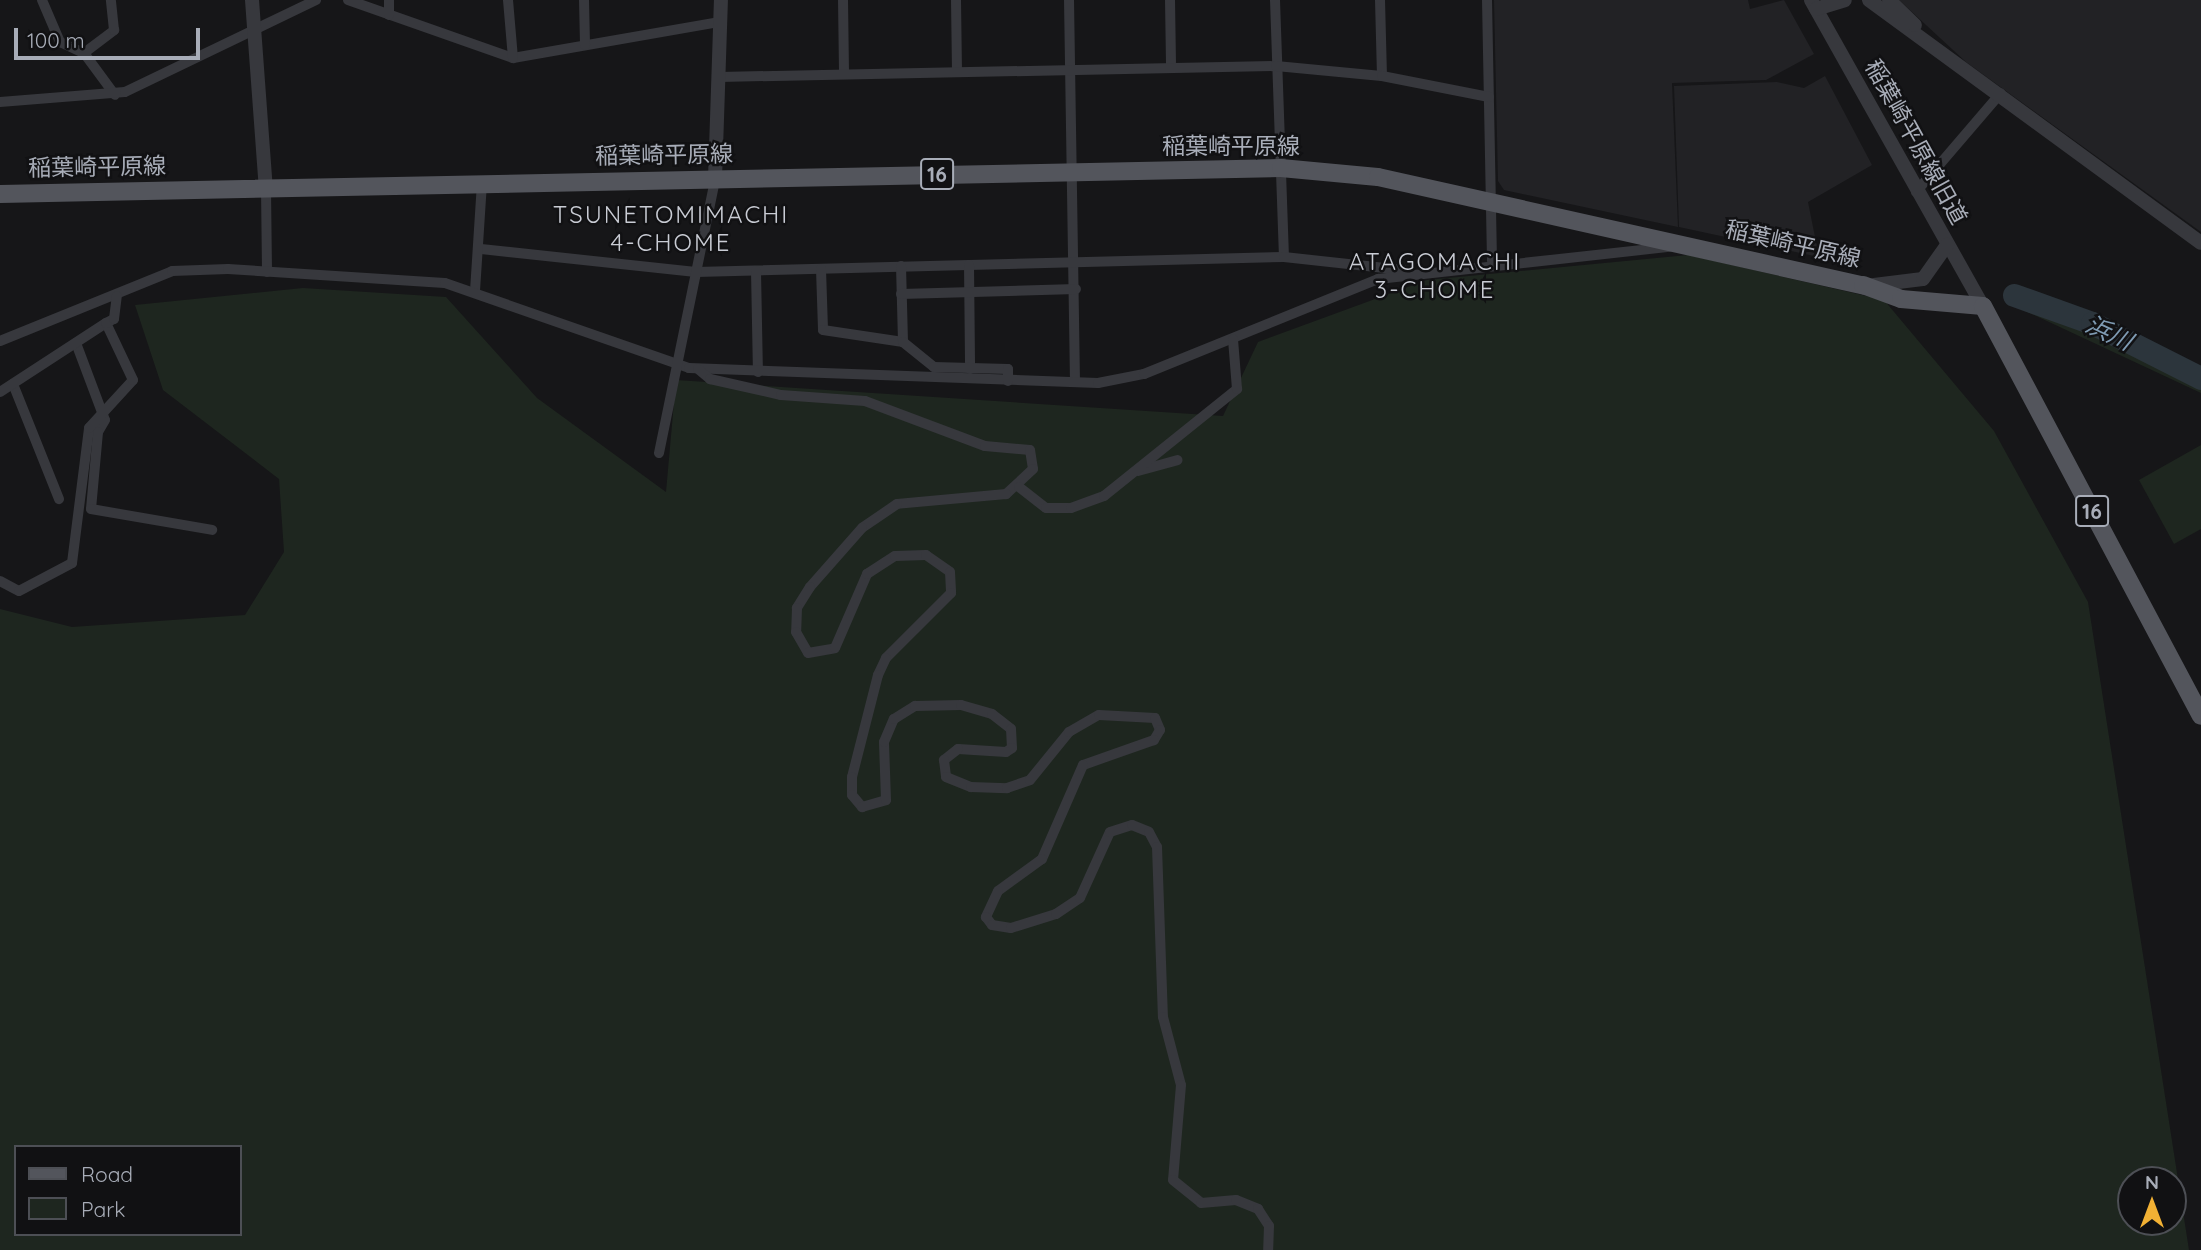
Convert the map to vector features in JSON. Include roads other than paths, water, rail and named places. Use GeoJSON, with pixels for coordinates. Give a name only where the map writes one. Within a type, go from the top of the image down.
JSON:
{"type":"FeatureCollection","features":[{"type":"Feature","properties":{"kind":"main road","name":"稲葉崎平原線"},"geometry":{"type":"LineString","coordinates":[[0,194],[1280,168],[1378,177],[1863,285],[1901,299],[1983,306]]}},
{"type":"Feature","properties":{"kind":"main road","name":"16"},"geometry":{"type":"LineString","coordinates":[[1983,306],[2201,716]]}},
{"type":"Feature","properties":{"kind":"street"},"geometry":{"type":"LineString","coordinates":[[42,0],[60,42],[84,53],[114,94]]}},
{"type":"Feature","properties":{"kind":"street"},"geometry":{"type":"LineString","coordinates":[[84,53],[114,30],[111,0]]}},
{"type":"Feature","properties":{"kind":"street"},"geometry":{"type":"LineString","coordinates":[[252,0],[266,189],[267,272]]}},
{"type":"Feature","properties":{"kind":"street"},"geometry":{"type":"LineString","coordinates":[[0,102],[114,94],[255,32],[316,0]]}},
{"type":"Feature","properties":{"kind":"street"},"geometry":{"type":"LineString","coordinates":[[348,0],[513,58],[720,22]]}},
{"type":"Feature","properties":{"kind":"street"},"geometry":{"type":"LineString","coordinates":[[389,0],[389,15]]}},
{"type":"Feature","properties":{"kind":"street"},"geometry":{"type":"LineString","coordinates":[[508,0],[513,58]]}},
{"type":"Feature","properties":{"kind":"street"},"geometry":{"type":"LineString","coordinates":[[584,0],[585,46]]}},
{"type":"Feature","properties":{"kind":"street"},"geometry":{"type":"LineString","coordinates":[[659,453],[715,179],[721,0]]}},
{"type":"Feature","properties":{"kind":"street"},"geometry":{"type":"LineString","coordinates":[[843,0],[844,72]]}},
{"type":"Feature","properties":{"kind":"street"},"geometry":{"type":"LineString","coordinates":[[956,0],[957,71]]}},
{"type":"Feature","properties":{"kind":"street"},"geometry":{"type":"LineString","coordinates":[[1069,0],[1076,289],[1075,383]]}},
{"type":"Feature","properties":{"kind":"street"},"geometry":{"type":"LineString","coordinates":[[1170,0],[1171,66]]}},
{"type":"Feature","properties":{"kind":"street"},"geometry":{"type":"LineString","coordinates":[[1275,0],[1284,257]]}},
{"type":"Feature","properties":{"kind":"street"},"geometry":{"type":"LineString","coordinates":[[1380,0],[1382,76]]}},
{"type":"Feature","properties":{"kind":"street"},"geometry":{"type":"LineString","coordinates":[[1487,0],[1492,261]]}},
{"type":"Feature","properties":{"kind":"street"},"geometry":{"type":"LineString","coordinates":[[1817,3],[1845,0]]}},
{"type":"Feature","properties":{"kind":"street"},"geometry":{"type":"LineString","coordinates":[[1869,0],[2001,93],[2201,243]]}},
{"type":"Feature","properties":{"kind":"street"},"geometry":{"type":"LineString","coordinates":[[1889,0],[1949,58]]}},
{"type":"Feature","properties":{"kind":"street","name":"稲葉崎平原線旧道"},"geometry":{"type":"LineString","coordinates":[[1817,3],[1916,192],[1983,306]]}},
{"type":"Feature","properties":{"kind":"street"},"geometry":{"type":"LineString","coordinates":[[719,77],[844,72],[1276,66],[1382,76],[1489,97]]}},
{"type":"Feature","properties":{"kind":"street"},"geometry":{"type":"LineString","coordinates":[[1916,192],[2001,93]]}},
{"type":"Feature","properties":{"kind":"street"},"geometry":{"type":"LineString","coordinates":[[475,291],[481,250],[482,184]]}},
{"type":"Feature","properties":{"kind":"street"},"geometry":{"type":"LineString","coordinates":[[0,341],[190,268],[407,279],[475,291],[676,365],[698,369],[1075,383],[1134,377],[1233,339],[1323,297],[1416,272],[1492,261],[1686,245]]}},
{"type":"Feature","properties":{"kind":"street"},"geometry":{"type":"LineString","coordinates":[[1863,285],[1923,279],[1947,245]]}},
{"type":"Feature","properties":{"kind":"street"},"geometry":{"type":"LineString","coordinates":[[481,250],[696,272],[1284,257],[1416,272]]}},
{"type":"Feature","properties":{"kind":"street"},"geometry":{"type":"LineString","coordinates":[[968,265],[970,369]]}},
{"type":"Feature","properties":{"kind":"street"},"geometry":{"type":"LineString","coordinates":[[901,266],[903,342]]}},
{"type":"Feature","properties":{"kind":"street"},"geometry":{"type":"LineString","coordinates":[[821,269],[823,330],[903,342],[934,367],[1008,369],[1008,381]]}},
{"type":"Feature","properties":{"kind":"street"},"geometry":{"type":"LineString","coordinates":[[756,271],[758,372]]}},
{"type":"Feature","properties":{"kind":"street"},"geometry":{"type":"LineString","coordinates":[[901,294],[1076,289]]}},
{"type":"Feature","properties":{"kind":"street"},"geometry":{"type":"LineString","coordinates":[[0,392],[114,319],[117,296]]}},
{"type":"Feature","properties":{"kind":"street"},"geometry":{"type":"LineString","coordinates":[[0,581],[19,591],[69,568],[89,428],[133,380],[106,323]]}},
{"type":"Feature","properties":{"kind":"street"},"geometry":{"type":"LineString","coordinates":[[1019,487],[1037,506],[1071,508],[1104,496],[1237,389],[1233,339]]}},
{"type":"Feature","properties":{"kind":"street"},"geometry":{"type":"LineString","coordinates":[[76,343],[104,412],[91,509],[212,530]]}},
{"type":"Feature","properties":{"kind":"street"},"geometry":{"type":"LineString","coordinates":[[698,369],[710,379],[781,395],[865,401],[985,446],[1024,445],[1035,464],[1019,487],[986,500],[918,501],[882,513],[843,544],[797,608],[799,642],[819,655],[835,648],[867,574],[895,556],[926,555],[950,572],[951,593],[886,658],[878,675],[852,776],[852,795],[862,807],[886,800],[884,742],[894,719],[915,706],[961,705],[992,714],[1011,729],[1012,748],[1006,752],[949,752],[947,776],[971,788],[1007,788],[1030,780],[1069,732],[1099,715],[1155,718],[1160,730],[1154,740],[1083,765],[1042,859],[998,891],[986,916],[992,925],[1011,928],[1056,914],[1080,898],[1110,832],[1132,825],[1149,832],[1157,847],[1163,1017],[1181,1085],[1173,1181],[1201,1203],[1236,1200],[1258,1209],[1269,1226],[1268,1250]]}},
{"type":"Feature","properties":{"kind":"street"},"geometry":{"type":"LineString","coordinates":[[13,384],[59,499]]}},
{"type":"Feature","properties":{"kind":"street"},"geometry":{"type":"LineString","coordinates":[[1132,472],[1178,460]]}},
{"type":"Feature","properties":{"kind":"waterway","name":"浜川"},"geometry":{"type":"LineString","coordinates":[[2014,295],[2092,323],[2201,378]]}},
{"type":"Feature","properties":{"kind":"district","name":"TSUNETOMIMACHI 4-CHOME"},"geometry":{"type":"Point","coordinates":[671,229]}},
{"type":"Feature","properties":{"kind":"district","name":"ATAGOMACHI 3-CHOME"},"geometry":{"type":"Point","coordinates":[1435,276]}}]}
